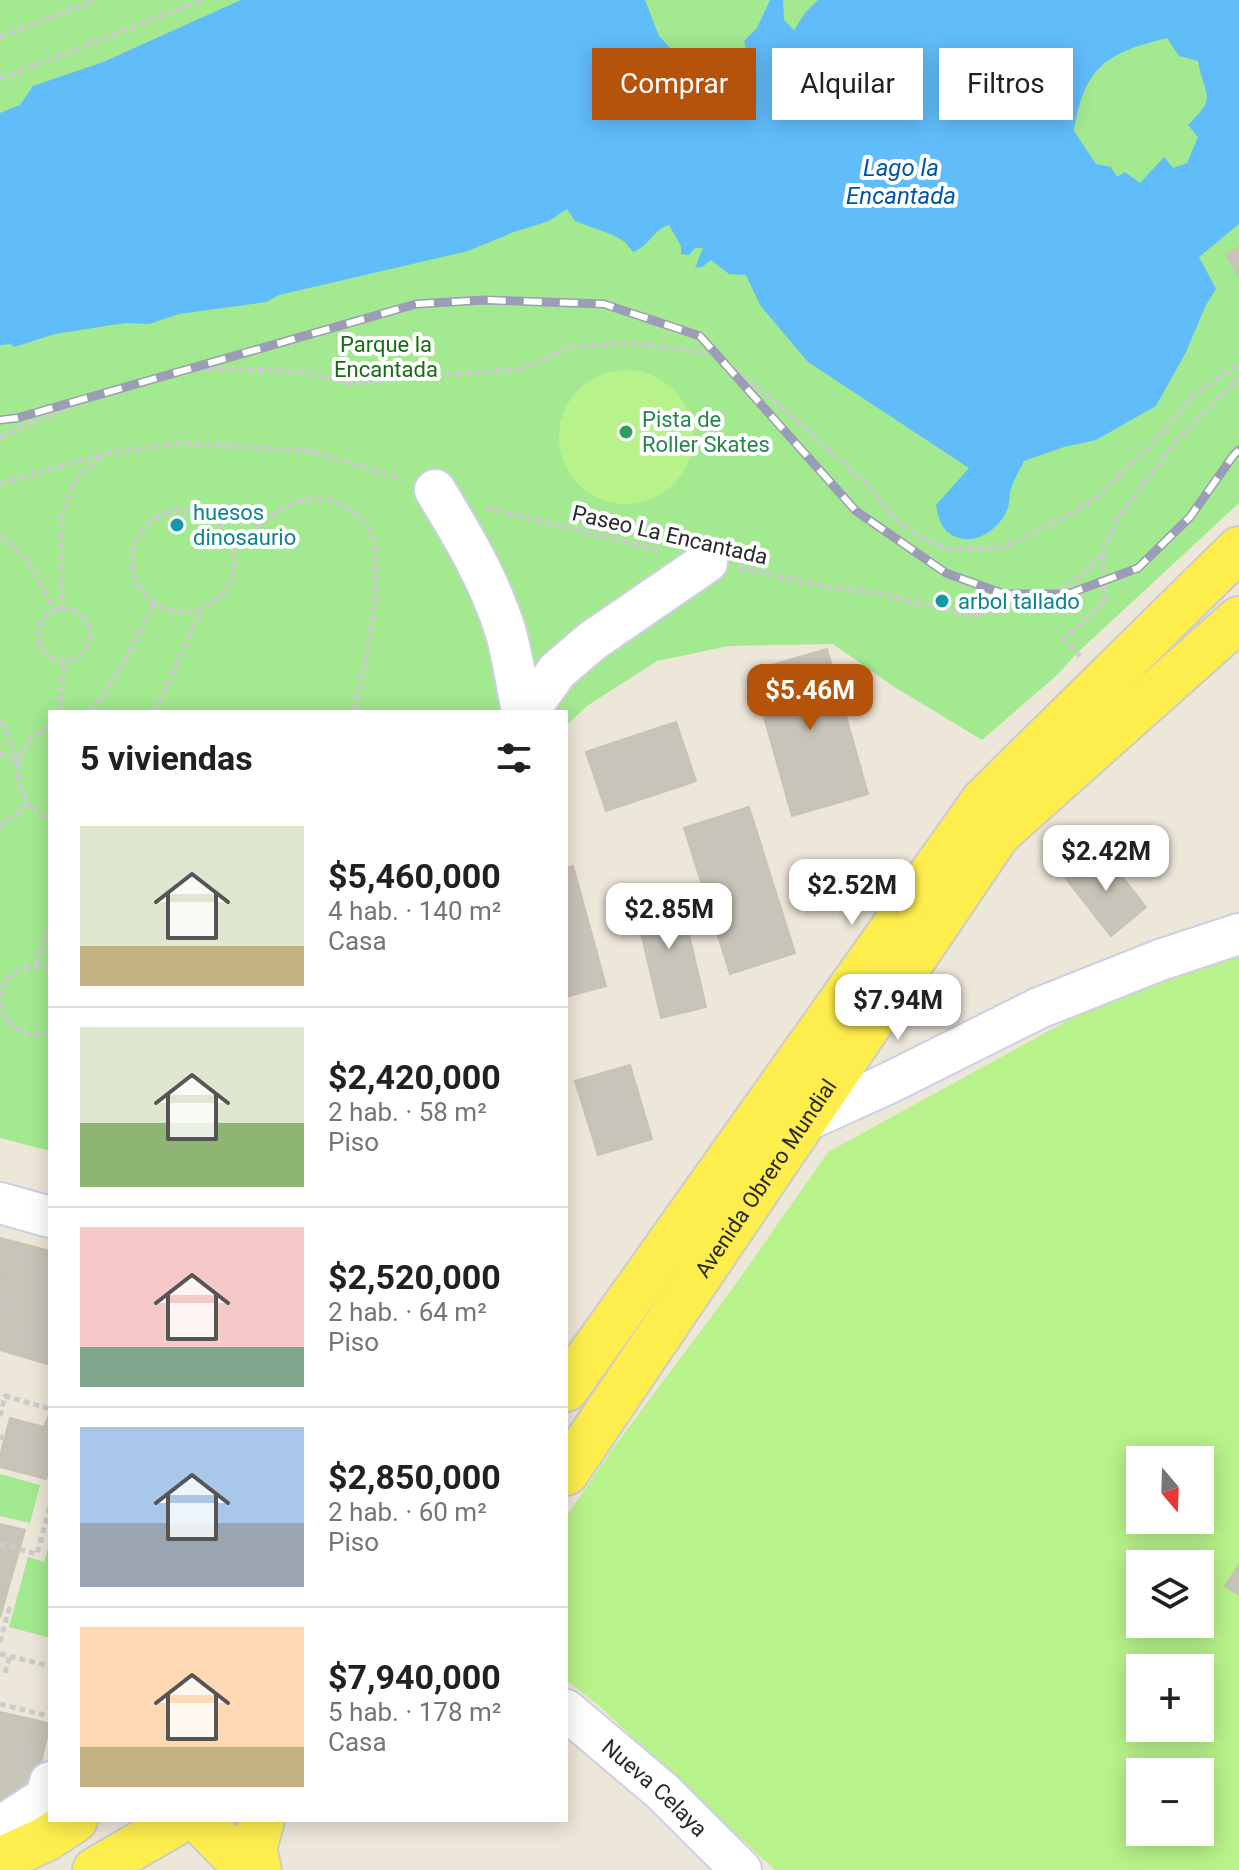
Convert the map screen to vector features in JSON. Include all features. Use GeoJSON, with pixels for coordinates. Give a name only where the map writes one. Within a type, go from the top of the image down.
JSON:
{"type":"FeatureCollection","features":[{"type":"Feature","properties":{"kind":"main road","name":"Avenida Obrero Mundial"},"geometry":{"type":"LineString","coordinates":[[568,1386],[984,800],[1239,549]]}},
{"type":"Feature","properties":{"kind":"main road","name":"Avenida Obrero Mundial"},"geometry":{"type":"LineString","coordinates":[[568,1470],[998,834],[1239,619]]}},
{"type":"Feature","properties":{"kind":"main road"},"geometry":{"type":"LineString","coordinates":[[0,1860],[46,1839],[72,1822]]}},
{"type":"Feature","properties":{"kind":"main road"},"geometry":{"type":"LineString","coordinates":[[95,1870],[178,1822]]}},
{"type":"Feature","properties":{"kind":"main road"},"geometry":{"type":"LineString","coordinates":[[201,1822],[248,1870]]}},
{"type":"Feature","properties":{"kind":"main road"},"geometry":{"type":"LineString","coordinates":[[259,1870],[254,1849],[261,1822]]}},
{"type":"Feature","properties":{"kind":"street"},"geometry":{"type":"LineString","coordinates":[[435,490],[474,553],[495,603],[525,710]]}},
{"type":"Feature","properties":{"kind":"street"},"geometry":{"type":"LineString","coordinates":[[527,710],[557,671],[592,641],[707,562]]}},
{"type":"Feature","properties":{"kind":"street"},"geometry":{"type":"LineString","coordinates":[[803,1122],[1039,1008],[1160,960],[1239,934]]}},
{"type":"Feature","properties":{"kind":"street"},"geometry":{"type":"LineString","coordinates":[[0,1203],[48,1216]]}},
{"type":"Feature","properties":{"kind":"street","name":"Nueva Celaya"},"geometry":{"type":"LineString","coordinates":[[568,1712],[663,1792],[741,1870]]}},
{"type":"Feature","properties":{"kind":"street"},"geometry":{"type":"LineString","coordinates":[[0,1827],[46,1797],[48,1790]]}},
{"type":"Feature","properties":{"kind":"path"},"geometry":{"type":"LineString","coordinates":[[0,37],[96,0]]}},
{"type":"Feature","properties":{"kind":"path"},"geometry":{"type":"LineString","coordinates":[[0,79],[202,0]]}},
{"type":"Feature","properties":{"kind":"path"},"geometry":{"type":"LineString","coordinates":[[0,437],[94,396],[193,368],[303,372],[349,383],[522,369],[572,346],[636,343],[713,354],[770,397],[868,485],[896,520],[920,536],[945,549],[1001,548],[1050,525],[1098,497],[1150,446],[1194,395],[1239,364]]}},
{"type":"Feature","properties":{"kind":"path","name":"Paseo La Encantada"},"geometry":{"type":"LineString","coordinates":[[0,484],[103,454],[179,443],[311,451],[499,512],[707,562],[829,587],[877,593],[972,616],[1045,601],[1089,569],[1102,553],[1119,516],[1178,439],[1239,377]]}},
{"type":"Feature","properties":{"kind":"path"},"geometry":{"type":"LineString","coordinates":[[62,609],[61,519],[73,483],[103,454]]}},
{"type":"Feature","properties":{"kind":"path"},"geometry":{"type":"LineString","coordinates":[[233,549],[274,513],[297,501],[317,499],[336,502],[364,523],[374,540],[376,574],[354,710]]}},
{"type":"Feature","properties":{"kind":"path"},"geometry":{"type":"LineString","coordinates":[[177,511],[201,513],[216,521],[227,534],[234,561],[229,585],[222,595],[201,609],[185,612],[169,610],[154,603],[142,591],[132,561],[142,530],[154,519],[177,511]]}},
{"type":"Feature","properties":{"kind":"path"},"geometry":{"type":"LineString","coordinates":[[0,536],[15,545],[41,583],[54,611]]}},
{"type":"Feature","properties":{"kind":"path"},"geometry":{"type":"LineString","coordinates":[[1064,639],[1105,602],[1102,553]]}},
{"type":"Feature","properties":{"kind":"path"},"geometry":{"type":"LineString","coordinates":[[93,710],[121,668],[154,603]]}},
{"type":"Feature","properties":{"kind":"path"},"geometry":{"type":"LineString","coordinates":[[62,609],[85,619],[91,634],[80,656],[64,662],[47,656],[38,641],[41,623],[54,611],[62,609]]}},
{"type":"Feature","properties":{"kind":"path"},"geometry":{"type":"LineString","coordinates":[[156,710],[201,609]]}},
{"type":"Feature","properties":{"kind":"path"},"geometry":{"type":"LineString","coordinates":[[59,710],[64,662]]}},
{"type":"Feature","properties":{"kind":"path"},"geometry":{"type":"LineString","coordinates":[[0,723],[4,726],[18,763],[19,784],[28,803],[48,818]]}},
{"type":"Feature","properties":{"kind":"path"},"geometry":{"type":"LineString","coordinates":[[18,763],[33,738],[48,728]]}},
{"type":"Feature","properties":{"kind":"path"},"geometry":{"type":"LineString","coordinates":[[0,753],[18,763]]}},
{"type":"Feature","properties":{"kind":"path"},"geometry":{"type":"LineString","coordinates":[[0,827],[28,803]]}},
{"type":"Feature","properties":{"kind":"path"},"geometry":{"type":"LineString","coordinates":[[36,965],[48,931]]}},
{"type":"Feature","properties":{"kind":"path"},"geometry":{"type":"LineString","coordinates":[[48,968],[36,965],[14,972],[1,990],[0,1000],[7,1021],[15,1029],[36,1035],[48,1032]]}},
{"type":"Feature","properties":{"kind":"path"},"geometry":{"type":"LineString","coordinates":[[0,1416],[5,1396],[48,1408]]}},
{"type":"Feature","properties":{"kind":"path"},"geometry":{"type":"LineString","coordinates":[[0,1544],[37,1554],[48,1513]]}},
{"type":"Feature","properties":{"kind":"path"},"geometry":{"type":"LineString","coordinates":[[0,1642],[9,1609],[3,1607]]}},
{"type":"Feature","properties":{"kind":"path"},"geometry":{"type":"LineString","coordinates":[[0,1654],[48,1666]]}},
{"type":"Feature","properties":{"kind":"path"},"geometry":{"type":"LineString","coordinates":[[5,1673],[10,1656]]}},
{"type":"Feature","properties":{"kind":"path"},"geometry":{"type":"LineString","coordinates":[[0,1704],[18,1712],[46,1718]]}},
{"type":"Feature","properties":{"kind":"green space","name":"Parque la Encantada"},"geometry":{"type":"Polygon","coordinates":[[[0,0],[1239,0],[1239,503],[1057,675],[982,740],[893,686],[833,644],[729,646],[657,661],[587,706],[568,724],[568,710],[48,710],[48,1150],[0,1138],[0,0]]]}},
{"type":"Feature","properties":{"kind":"green space","name":"Pista de Roller Skates"},"geometry":{"type":"Polygon","coordinates":[[[626,370],[652,375],[673,390],[688,411],[693,437],[688,463],[673,484],[652,499],[626,504],[600,499],[579,484],[564,463],[559,437],[564,411],[579,390],[600,375],[626,370]]]}},
{"type":"Feature","properties":{"kind":"green space"},"geometry":{"type":"Polygon","coordinates":[[[1239,957],[1239,1870],[775,1870],[598,1705],[568,1682],[568,1514],[611,1451],[738,1281],[828,1152],[1167,966],[1239,957]]]}},
{"type":"Feature","properties":{"kind":"green space"},"geometry":{"type":"Polygon","coordinates":[[[0,1474],[40,1485],[30,1523],[0,1516],[0,1474]]]}},
{"type":"Feature","properties":{"kind":"green space"},"geometry":{"type":"Polygon","coordinates":[[[48,1548],[48,1637],[9,1627],[28,1557],[44,1562],[48,1548]]]}},
{"type":"Feature","properties":{"kind":"water","name":"Lago la Encantada"},"geometry":{"type":"Polygon","coordinates":[[[241,0],[645,0],[659,36],[670,48],[592,48],[592,120],[756,120],[756,48],[746,48],[744,41],[757,28],[770,0],[783,0],[784,20],[794,30],[818,0],[1239,0],[1239,224],[1199,257],[1216,289],[1156,406],[1096,440],[1024,461],[1012,486],[1008,508],[1000,521],[982,536],[967,539],[953,536],[945,530],[936,505],[969,468],[808,362],[760,305],[746,275],[729,274],[711,260],[695,268],[703,248],[695,248],[689,255],[681,254],[681,246],[669,225],[633,252],[625,242],[613,235],[575,221],[567,209],[549,221],[468,251],[279,295],[266,302],[179,314],[149,324],[125,323],[55,334],[14,347],[10,344],[0,345],[0,113],[20,105],[33,86],[103,62],[241,0]],[[1167,38],[1129,50],[1102,66],[1084,91],[1074,131],[1096,164],[1111,167],[1117,177],[1125,172],[1140,183],[1164,157],[1173,168],[1187,163],[1198,137],[1188,125],[1198,115],[1207,95],[1198,61],[1179,56],[1167,38]]]}},
{"type":"Feature","properties":{"kind":"building"},"geometry":{"type":"Polygon","coordinates":[[[1239,247],[1239,276],[1226,255],[1239,247]]]}},
{"type":"Feature","properties":{"kind":"building"},"geometry":{"type":"Polygon","coordinates":[[[827,649],[868,794],[792,816],[751,671],[827,649]]]}},
{"type":"Feature","properties":{"kind":"building"},"geometry":{"type":"Polygon","coordinates":[[[676,722],[696,781],[606,811],[586,752],[676,722]]]}},
{"type":"Feature","properties":{"kind":"building"},"geometry":{"type":"Polygon","coordinates":[[[749,807],[795,953],[730,974],[684,828],[749,807]]]}},
{"type":"Feature","properties":{"kind":"building"},"geometry":{"type":"Polygon","coordinates":[[[1102,851],[1146,907],[1111,936],[1066,879],[1102,851]]]}},
{"type":"Feature","properties":{"kind":"building"},"geometry":{"type":"Polygon","coordinates":[[[573,866],[606,986],[568,996],[568,867],[573,866]]]}},
{"type":"Feature","properties":{"kind":"building"},"geometry":{"type":"Polygon","coordinates":[[[677,884],[706,1007],[661,1018],[632,894],[677,884]]]}},
{"type":"Feature","properties":{"kind":"building"},"geometry":{"type":"Polygon","coordinates":[[[630,1065],[652,1139],[598,1155],[575,1081],[630,1065]]]}},
{"type":"Feature","properties":{"kind":"building"},"geometry":{"type":"Polygon","coordinates":[[[0,1238],[16,1242],[0,1298],[0,1238]]]}},
{"type":"Feature","properties":{"kind":"building"},"geometry":{"type":"Polygon","coordinates":[[[16,1242],[48,1250],[48,1364],[0,1350],[0,1313],[20,1318],[29,1281],[7,1275],[16,1242]]]}},
{"type":"Feature","properties":{"kind":"building"},"geometry":{"type":"Polygon","coordinates":[[[7,1275],[29,1281],[20,1318],[0,1313],[0,1298],[7,1275]]]}},
{"type":"Feature","properties":{"kind":"building"},"geometry":{"type":"Polygon","coordinates":[[[48,1417],[46,1479],[0,1467],[10,1418],[44,1427],[48,1417]]]}},
{"type":"Feature","properties":{"kind":"building"},"geometry":{"type":"Polygon","coordinates":[[[0,1524],[25,1530],[0,1617],[0,1524]]]}},
{"type":"Feature","properties":{"kind":"building"},"geometry":{"type":"Polygon","coordinates":[[[1239,1565],[1239,1595],[1225,1586],[1239,1565]]]}},
{"type":"Feature","properties":{"kind":"building"},"geometry":{"type":"Polygon","coordinates":[[[0,1586],[8,1588],[0,1617],[0,1586]]]}},
{"type":"Feature","properties":{"kind":"building"},"geometry":{"type":"Polygon","coordinates":[[[0,1712],[35,1720],[29,1740],[45,1745],[40,1767],[0,1757],[0,1712]]]}},
{"type":"Feature","properties":{"kind":"building"},"geometry":{"type":"Polygon","coordinates":[[[35,1720],[48,1723],[45,1745],[29,1740],[35,1720]]]}},
{"type":"Feature","properties":{"kind":"building"},"geometry":{"type":"Polygon","coordinates":[[[0,1757],[40,1767],[33,1801],[0,1814],[0,1757]]]}},
{"type":"Feature","properties":{"kind":"railway"},"geometry":{"type":"LineString","coordinates":[[0,420],[17,418],[416,304],[485,300],[604,304],[700,336],[856,511],[946,573],[1004,594],[1068,594],[1138,568],[1190,517],[1239,450]]}},
{"type":"Feature","properties":{"kind":"place","name":"Pista de Roller Skates"},"geometry":{"type":"Point","coordinates":[626,432]}},
{"type":"Feature","properties":{"kind":"place","name":"huesos dinosaurio"},"geometry":{"type":"Point","coordinates":[177,525]}},
{"type":"Feature","properties":{"kind":"place","name":"arbol tallado"},"geometry":{"type":"Point","coordinates":[942,601]}}]}
